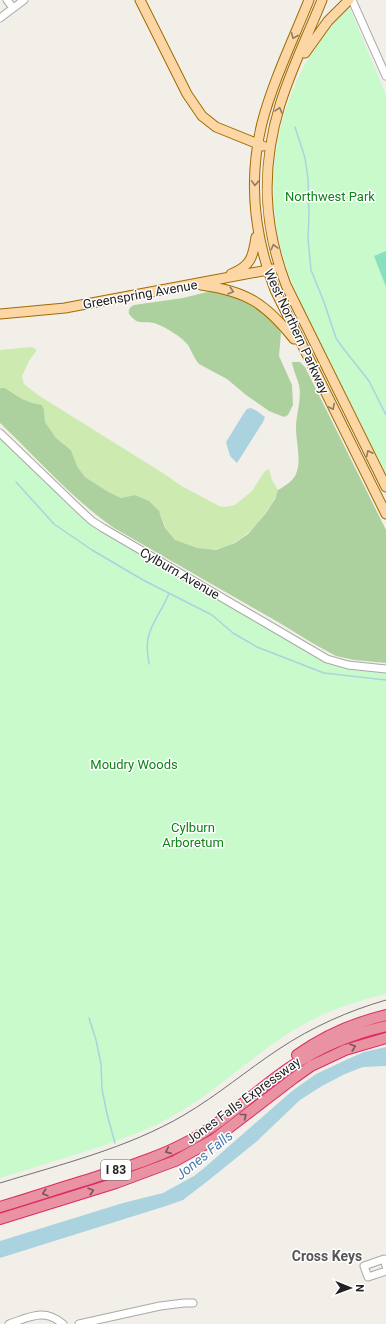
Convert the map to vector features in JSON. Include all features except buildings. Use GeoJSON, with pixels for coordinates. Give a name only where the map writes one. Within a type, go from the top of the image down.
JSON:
{"type":"FeatureCollection","features":[{"type":"Feature","properties":{"kind":"highway"},"geometry":{"type":"LineString","coordinates":[[225,1116],[284,1065],[320,1040],[338,1030],[386,1015]]}},
{"type":"Feature","properties":{"kind":"highway","name":"Jones Falls Expressway"},"geometry":{"type":"LineString","coordinates":[[0,1207],[152,1158],[190,1141],[305,1057],[341,1039],[386,1026]]}},
{"type":"Feature","properties":{"kind":"highway","name":"Jones Falls Expressway"},"geometry":{"type":"LineString","coordinates":[[0,1219],[116,1183],[175,1161],[213,1140],[311,1066],[345,1050],[386,1038]]}},
{"type":"Feature","properties":{"kind":"main road"},"geometry":{"type":"LineString","coordinates":[[140,0],[187,94],[202,116],[216,127],[270,148]]}},
{"type":"Feature","properties":{"kind":"main road","name":"West Northern Parkway"},"geometry":{"type":"LineString","coordinates":[[309,0],[262,122],[258,144],[254,188],[257,229],[267,270],[285,313],[386,514]]}},
{"type":"Feature","properties":{"kind":"main road","name":"West Northern Parkway"},"geometry":{"type":"LineString","coordinates":[[322,0],[280,105],[270,148],[267,206],[270,228],[279,266],[296,307],[386,488]]}},
{"type":"Feature","properties":{"kind":"main road"},"geometry":{"type":"LineString","coordinates":[[293,72],[328,21],[349,0]]}},
{"type":"Feature","properties":{"kind":"main road"},"geometry":{"type":"LineString","coordinates":[[217,280],[239,271],[250,261],[254,250],[257,229]]}},
{"type":"Feature","properties":{"kind":"main road","name":"Greenspring Avenue"},"geometry":{"type":"LineString","coordinates":[[0,314],[65,308],[217,280],[267,270],[279,266]]}},
{"type":"Feature","properties":{"kind":"main road"},"geometry":{"type":"LineString","coordinates":[[192,284],[232,291],[254,300],[274,315],[306,355]]}},
{"type":"Feature","properties":{"kind":"street"},"geometry":{"type":"LineString","coordinates":[[7,0],[13,8]]}},
{"type":"Feature","properties":{"kind":"street"},"geometry":{"type":"LineString","coordinates":[[0,18],[24,0]]}},
{"type":"Feature","properties":{"kind":"street"},"geometry":{"type":"LineString","coordinates":[[352,0],[386,76]]}},
{"type":"Feature","properties":{"kind":"street","name":"Cylburn Avenue"},"geometry":{"type":"LineString","coordinates":[[0,432],[80,510],[103,528],[327,659],[348,665],[386,669]]}},
{"type":"Feature","properties":{"kind":"street"},"geometry":{"type":"LineString","coordinates":[[386,1266],[384,1259],[364,1266],[368,1277],[386,1271]]}},
{"type":"Feature","properties":{"kind":"street"},"geometry":{"type":"LineString","coordinates":[[79,1324],[160,1306],[184,1303],[193,1304]]}},
{"type":"Feature","properties":{"kind":"street"},"geometry":{"type":"LineString","coordinates":[[9,1324],[40,1314],[52,1316],[63,1324]]}},
{"type":"Feature","properties":{"kind":"green space","name":"Northwest Park"},"geometry":{"type":"Polygon","coordinates":[[[350,8],[386,95],[386,474],[308,318],[290,278],[283,256],[275,210],[275,164],[278,141],[290,97],[314,48],[330,27],[350,8]]]}},
{"type":"Feature","properties":{"kind":"green space"},"geometry":{"type":"Polygon","coordinates":[[[386,251],[386,287],[374,256],[386,251]]]}},
{"type":"Feature","properties":{"kind":"green space"},"geometry":{"type":"Polygon","coordinates":[[[207,292],[238,296],[264,313],[278,327],[281,333],[279,356],[292,385],[293,405],[288,415],[284,417],[269,411],[246,395],[227,379],[199,364],[188,345],[172,332],[154,323],[138,322],[129,314],[130,308],[134,305],[183,298],[207,292]]]}},
{"type":"Feature","properties":{"kind":"green space"},"geometry":{"type":"Polygon","coordinates":[[[32,347],[37,350],[29,361],[22,376],[24,384],[38,395],[180,485],[219,506],[225,507],[235,505],[252,491],[264,472],[269,469],[272,480],[278,490],[270,506],[250,531],[231,544],[221,548],[211,550],[200,549],[176,541],[166,530],[160,513],[152,506],[135,495],[121,498],[85,477],[77,466],[71,450],[56,438],[45,422],[44,410],[42,406],[27,401],[5,388],[0,388],[0,350],[32,347]]]}},
{"type":"Feature","properties":{"kind":"green space"},"geometry":{"type":"Polygon","coordinates":[[[292,362],[300,362],[305,367],[386,530],[386,663],[354,660],[336,656],[114,528],[69,491],[0,423],[0,388],[5,388],[27,401],[42,405],[45,422],[56,438],[71,450],[77,466],[85,477],[121,498],[135,495],[149,501],[159,511],[165,528],[175,540],[197,548],[216,550],[235,543],[248,534],[266,513],[275,499],[278,490],[284,487],[296,474],[299,461],[296,428],[300,390],[292,362]]]}},
{"type":"Feature","properties":{"kind":"green space","name":"Cylburn Arboretum"},"geometry":{"type":"Polygon","coordinates":[[[0,438],[81,516],[94,527],[113,539],[329,664],[352,670],[386,673],[386,994],[341,1007],[299,1027],[282,1037],[204,1096],[160,1123],[138,1133],[81,1153],[0,1178],[0,438]]]}},
{"type":"Feature","properties":{"kind":"water"},"geometry":{"type":"Polygon","coordinates":[[[251,408],[265,417],[237,463],[230,456],[226,442],[244,413],[247,409],[251,408]]]}},
{"type":"Feature","properties":{"kind":"water","name":"Jones Falls"},"geometry":{"type":"Polygon","coordinates":[[[386,1047],[386,1066],[363,1067],[345,1074],[300,1100],[256,1142],[183,1200],[0,1258],[0,1241],[123,1203],[163,1193],[194,1176],[203,1169],[292,1091],[316,1074],[364,1052],[386,1047]]]}},
{"type":"Feature","properties":{"kind":"waterway"},"geometry":{"type":"LineString","coordinates":[[295,127],[305,158],[308,179],[308,238],[311,270],[336,338],[369,381],[386,415]]}},
{"type":"Feature","properties":{"kind":"waterway"},"geometry":{"type":"LineString","coordinates":[[16,482],[54,524],[92,550],[143,580],[212,615],[233,633],[257,647],[324,673],[386,680]]}},
{"type":"Feature","properties":{"kind":"waterway"},"geometry":{"type":"LineString","coordinates":[[149,664],[147,652],[149,633],[169,593]]}},
{"type":"Feature","properties":{"kind":"waterway"},"geometry":{"type":"LineString","coordinates":[[89,1018],[96,1040],[101,1064],[102,1089],[115,1143]]}},
{"type":"Feature","properties":{"kind":"tram line"},"geometry":{"type":"LineString","coordinates":[[0,1183],[71,1162],[118,1146],[163,1127],[197,1107],[267,1057],[304,1034],[358,1009],[386,1000]]}},
{"type":"Feature","properties":{"kind":"district","name":"Cross Keys"},"geometry":{"type":"Point","coordinates":[327,1256]}},
{"type":"Feature","properties":{"kind":"park label","name":"Moudry Woods"},"geometry":{"type":"Point","coordinates":[134,764]}}]}
